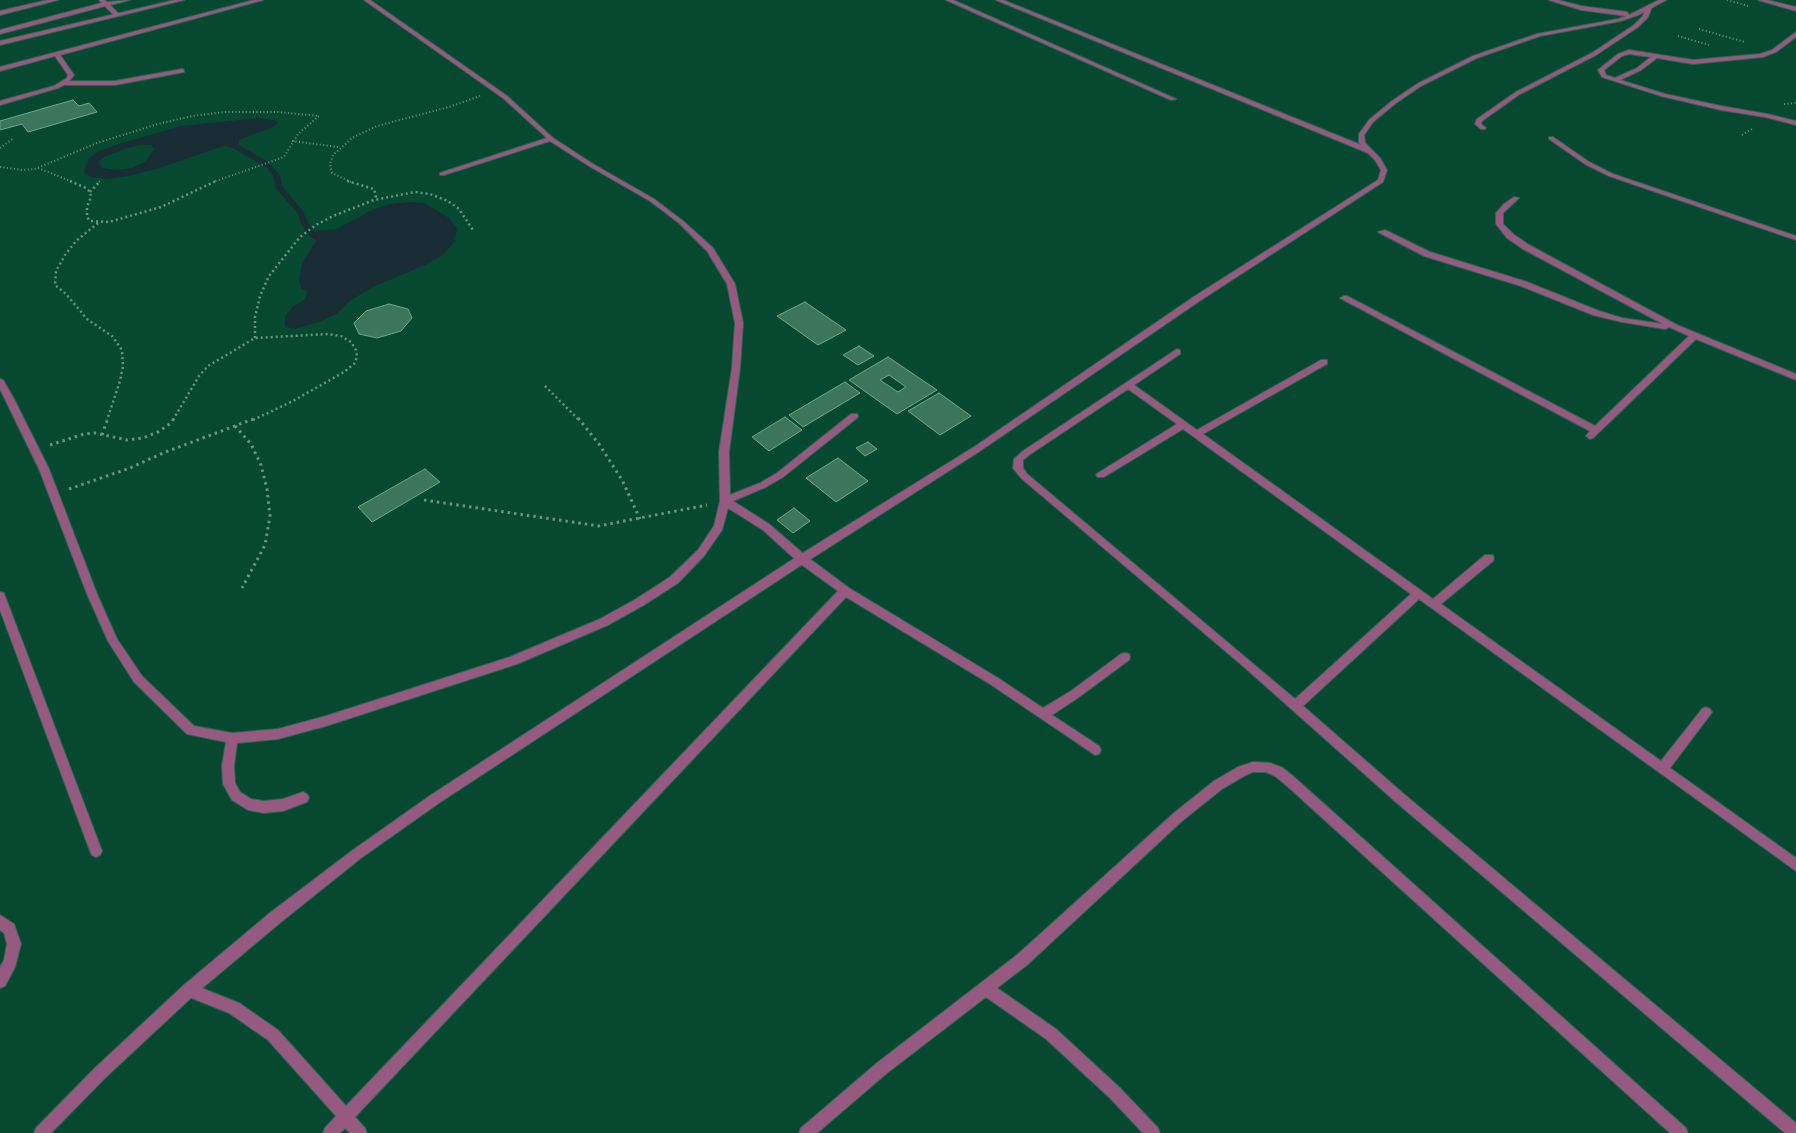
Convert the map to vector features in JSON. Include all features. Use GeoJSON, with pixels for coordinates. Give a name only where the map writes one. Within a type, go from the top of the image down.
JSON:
{"type":"FeatureCollection","features":[{"type":"Feature","properties":{"kind":"street"},"geometry":{"type":"LineString","coordinates":[[0,13],[55,0]]}},
{"type":"Feature","properties":{"kind":"street"},"geometry":{"type":"LineString","coordinates":[[0,32],[103,2],[127,0]]}},
{"type":"Feature","properties":{"kind":"street"},"geometry":{"type":"LineString","coordinates":[[0,43],[181,0]]}},
{"type":"Feature","properties":{"kind":"street"},"geometry":{"type":"LineString","coordinates":[[0,69],[260,0]]}},
{"type":"Feature","properties":{"kind":"street"},"geometry":{"type":"LineString","coordinates":[[0,382],[36,451],[92,594],[113,640],[138,679],[191,730],[232,738],[278,734],[326,722],[513,661],[604,622],[674,580],[701,553],[719,527],[725,502],[724,452],[736,368],[739,323],[731,284],[710,250],[681,222],[652,200],[591,165],[551,139],[498,92],[367,0]]}},
{"type":"Feature","properties":{"kind":"street"},"geometry":{"type":"LineString","coordinates":[[949,0],[1173,99]]}},
{"type":"Feature","properties":{"kind":"street"},"geometry":{"type":"LineString","coordinates":[[999,0],[1369,151]]}},
{"type":"Feature","properties":{"kind":"street"},"geometry":{"type":"LineString","coordinates":[[1552,0],[1600,12],[1636,14]]}},
{"type":"Feature","properties":{"kind":"street"},"geometry":{"type":"LineString","coordinates":[[41,1133],[100,1073],[189,990],[276,917],[365,848],[802,559],[977,449],[1198,298],[1381,181],[1384,170],[1378,159],[1362,143],[1361,135],[1364,128],[1394,102],[1446,70],[1483,54],[1539,36],[1619,20],[1636,14],[1663,0]]}},
{"type":"Feature","properties":{"kind":"street"},"geometry":{"type":"LineString","coordinates":[[1761,0],[1796,10]]}},
{"type":"Feature","properties":{"kind":"street"},"geometry":{"type":"LineString","coordinates":[[103,2],[117,15]]}},
{"type":"Feature","properties":{"kind":"street"},"geometry":{"type":"LineString","coordinates":[[1483,128],[1478,124],[1479,120],[1518,93],[1594,54],[1636,26],[1645,17],[1650,7]]}},
{"type":"Feature","properties":{"kind":"street"},"geometry":{"type":"LineString","coordinates":[[1796,34],[1774,51],[1760,56],[1705,62],[1680,61],[1636,52],[1620,55],[1601,70],[1604,76],[1615,80],[1692,102],[1765,115],[1796,123]]}},
{"type":"Feature","properties":{"kind":"street"},"geometry":{"type":"LineString","coordinates":[[56,53],[71,75],[64,84]]}},
{"type":"Feature","properties":{"kind":"street"},"geometry":{"type":"LineString","coordinates":[[1615,80],[1639,69],[1656,56]]}},
{"type":"Feature","properties":{"kind":"street"},"geometry":{"type":"LineString","coordinates":[[0,103],[64,84],[115,84],[182,71]]}},
{"type":"Feature","properties":{"kind":"street"},"geometry":{"type":"LineString","coordinates":[[1551,138],[1587,163],[1611,175],[1796,238]]}},
{"type":"Feature","properties":{"kind":"street"},"geometry":{"type":"LineString","coordinates":[[442,174],[551,139]]}},
{"type":"Feature","properties":{"kind":"street"},"geometry":{"type":"LineString","coordinates":[[1516,198],[1499,213],[1500,224],[1510,236],[1545,258],[1674,327],[1796,377]]}},
{"type":"Feature","properties":{"kind":"street"},"geometry":{"type":"LineString","coordinates":[[1382,232],[1427,254],[1516,282],[1596,313],[1622,320],[1674,327]]}},
{"type":"Feature","properties":{"kind":"street"},"geometry":{"type":"LineString","coordinates":[[1344,298],[1593,433],[1694,336]]}},
{"type":"Feature","properties":{"kind":"street"},"geometry":{"type":"LineString","coordinates":[[1177,352],[1026,453],[1019,459],[1018,468],[1024,476],[1247,663],[1401,799],[1796,1133]]}},
{"type":"Feature","properties":{"kind":"street"},"geometry":{"type":"LineString","coordinates":[[1196,434],[1324,362]]}},
{"type":"Feature","properties":{"kind":"street"},"geometry":{"type":"LineString","coordinates":[[1128,386],[1796,865]]}},
{"type":"Feature","properties":{"kind":"street"},"geometry":{"type":"LineString","coordinates":[[725,502],[780,475],[854,416]]}},
{"type":"Feature","properties":{"kind":"street"},"geometry":{"type":"LineString","coordinates":[[1101,475],[1182,425]]}},
{"type":"Feature","properties":{"kind":"street"},"geometry":{"type":"LineString","coordinates":[[725,502],[766,527],[802,559],[845,591],[994,681],[1095,750]]}},
{"type":"Feature","properties":{"kind":"street"},"geometry":{"type":"LineString","coordinates":[[1434,605],[1489,558]]}},
{"type":"Feature","properties":{"kind":"street"},"geometry":{"type":"LineString","coordinates":[[330,1133],[845,591]]}},
{"type":"Feature","properties":{"kind":"street"},"geometry":{"type":"LineString","coordinates":[[1295,706],[1418,594]]}},
{"type":"Feature","properties":{"kind":"street"},"geometry":{"type":"LineString","coordinates":[[0,596],[96,851]]}},
{"type":"Feature","properties":{"kind":"street"},"geometry":{"type":"LineString","coordinates":[[1044,714],[1125,657]]}},
{"type":"Feature","properties":{"kind":"street"},"geometry":{"type":"LineString","coordinates":[[1662,769],[1706,712]]}},
{"type":"Feature","properties":{"kind":"street"},"geometry":{"type":"LineString","coordinates":[[232,738],[228,766],[229,784],[236,796],[248,804],[264,807],[284,805],[303,798]]}},
{"type":"Feature","properties":{"kind":"street"},"geometry":{"type":"LineString","coordinates":[[806,1133],[882,1068],[1022,960],[1184,812],[1218,786],[1242,771],[1253,767],[1266,767],[1279,772],[1290,781],[1681,1133]]}},
{"type":"Feature","properties":{"kind":"street"},"geometry":{"type":"LineString","coordinates":[[0,922],[9,929],[14,944],[10,962],[0,981]]}},
{"type":"Feature","properties":{"kind":"street"},"geometry":{"type":"LineString","coordinates":[[986,989],[1051,1034],[1115,1093],[1153,1133]]}},
{"type":"Feature","properties":{"kind":"street"},"geometry":{"type":"LineString","coordinates":[[189,990],[234,1008],[273,1035],[360,1133]]}},
{"type":"Feature","properties":{"kind":"path"},"geometry":{"type":"LineString","coordinates":[[1727,0],[1749,6]]}},
{"type":"Feature","properties":{"kind":"path"},"geometry":{"type":"LineString","coordinates":[[1699,29],[1774,51]]}},
{"type":"Feature","properties":{"kind":"path"},"geometry":{"type":"LineString","coordinates":[[374,200],[376,192],[374,188],[343,180],[332,173],[330,164],[333,155],[339,148],[352,138],[377,126],[498,92]]}},
{"type":"Feature","properties":{"kind":"path"},"geometry":{"type":"LineString","coordinates":[[0,167],[22,170],[38,168],[97,143],[158,124],[192,116],[225,112],[278,112],[319,116],[292,141],[287,154],[271,163],[223,178],[152,210],[121,219],[98,223],[90,221],[87,217],[90,192],[101,180]]}},
{"type":"Feature","properties":{"kind":"path"},"geometry":{"type":"LineString","coordinates":[[0,148],[14,138]]}},
{"type":"Feature","properties":{"kind":"path"},"geometry":{"type":"LineString","coordinates":[[292,141],[339,148]]}},
{"type":"Feature","properties":{"kind":"path"},"geometry":{"type":"LineString","coordinates":[[38,168],[80,185],[90,192]]}},
{"type":"Feature","properties":{"kind":"path"},"geometry":{"type":"LineString","coordinates":[[255,338],[255,317],[260,296],[269,276],[300,237],[316,225],[333,216],[374,200],[402,193],[416,192],[430,194],[448,201],[459,210],[472,230]]}},
{"type":"Feature","properties":{"kind":"path"},"geometry":{"type":"LineString","coordinates":[[98,223],[76,241],[65,255],[56,271],[55,285],[66,294],[87,319],[112,336],[122,350],[123,366],[120,381],[102,435]]}},
{"type":"Feature","properties":{"kind":"path"},"geometry":{"type":"LineString","coordinates":[[36,451],[84,434],[94,433],[127,440],[143,438],[158,432],[171,423],[199,376],[208,366],[255,338],[313,334],[340,336],[351,342],[356,350],[357,357],[354,364],[328,382],[293,401],[130,468],[54,494]]}},
{"type":"Feature","properties":{"kind":"path"},"geometry":{"type":"LineString","coordinates":[[546,386],[600,444],[622,480],[640,519]]}},
{"type":"Feature","properties":{"kind":"path"},"geometry":{"type":"LineString","coordinates":[[235,426],[251,444],[261,465],[267,489],[270,516],[265,545],[242,588]]}},
{"type":"Feature","properties":{"kind":"path"},"geometry":{"type":"LineString","coordinates":[[424,500],[549,517],[586,525],[613,525],[725,502]]}},
{"type":"Feature","properties":{"kind":"water"},"geometry":{"type":"Polygon","coordinates":[[[259,118],[274,120],[278,123],[273,127],[239,140],[239,145],[265,160],[276,170],[281,178],[282,186],[302,210],[313,231],[337,229],[370,211],[390,204],[425,203],[449,218],[457,228],[455,241],[443,255],[425,265],[373,287],[351,300],[337,314],[295,329],[285,327],[285,317],[292,307],[305,299],[307,292],[301,288],[299,280],[302,263],[316,241],[301,224],[297,212],[276,189],[273,175],[266,167],[233,148],[224,146],[129,176],[106,179],[91,177],[84,172],[89,158],[99,151],[181,126],[259,118]],[[140,145],[125,149],[104,157],[98,163],[103,168],[117,170],[132,168],[145,162],[154,149],[151,145],[140,145]]]}},
{"type":"Feature","properties":{"kind":"building"},"geometry":{"type":"Polygon","coordinates":[[[73,100],[79,106],[89,103],[97,112],[28,132],[22,124],[0,130],[0,121],[73,100]]]}},
{"type":"Feature","properties":{"kind":"building"},"geometry":{"type":"Polygon","coordinates":[[[805,302],[846,330],[818,345],[777,316],[805,302]]]}},
{"type":"Feature","properties":{"kind":"building"},"geometry":{"type":"Polygon","coordinates":[[[389,304],[408,309],[412,318],[401,331],[377,338],[359,334],[354,323],[366,311],[389,304]]]}},
{"type":"Feature","properties":{"kind":"building"},"geometry":{"type":"Polygon","coordinates":[[[859,346],[874,356],[858,365],[843,355],[859,346]]]}},
{"type":"Feature","properties":{"kind":"building"},"geometry":{"type":"Polygon","coordinates":[[[888,357],[937,390],[897,414],[849,380],[888,357]],[[889,375],[880,380],[898,392],[906,387],[889,375]]]}},
{"type":"Feature","properties":{"kind":"building"},"geometry":{"type":"Polygon","coordinates":[[[845,382],[860,393],[803,427],[789,415],[845,382]]]}},
{"type":"Feature","properties":{"kind":"building"},"geometry":{"type":"Polygon","coordinates":[[[939,393],[971,416],[940,435],[908,411],[939,393]]]}},
{"type":"Feature","properties":{"kind":"building"},"geometry":{"type":"Polygon","coordinates":[[[785,417],[802,430],[769,451],[752,437],[785,417]]]}},
{"type":"Feature","properties":{"kind":"building"},"geometry":{"type":"Polygon","coordinates":[[[868,442],[877,449],[865,456],[856,448],[868,442]]]}},
{"type":"Feature","properties":{"kind":"building"},"geometry":{"type":"Polygon","coordinates":[[[838,458],[868,481],[836,502],[806,478],[838,458]]]}},
{"type":"Feature","properties":{"kind":"building"},"geometry":{"type":"Polygon","coordinates":[[[425,469],[440,482],[372,522],[358,507],[425,469]]]}},
{"type":"Feature","properties":{"kind":"building"},"geometry":{"type":"Polygon","coordinates":[[[794,508],[810,521],[793,533],[777,520],[794,508]]]}}]}
